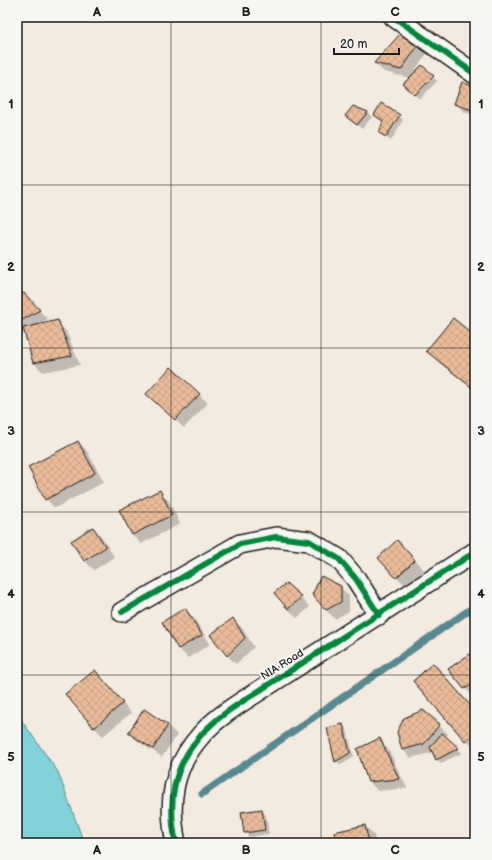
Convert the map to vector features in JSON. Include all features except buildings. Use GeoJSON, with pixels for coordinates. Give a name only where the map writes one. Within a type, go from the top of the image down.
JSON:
{"type":"FeatureCollection","features":[{"type":"Feature","properties":{"kind":"street"},"geometry":{"type":"LineString","coordinates":[[394,17],[475,74]]}},
{"type":"Feature","properties":{"kind":"street"},"geometry":{"type":"LineString","coordinates":[[122,612],[240,544],[276,537],[309,541],[339,559],[356,579],[379,615]]}},
{"type":"Feature","properties":{"kind":"street","name":"NIA Road"},"geometry":{"type":"LineString","coordinates":[[176,843],[173,831],[172,802],[175,782],[185,758],[202,734],[226,713],[475,552]]}},
{"type":"Feature","properties":{"kind":"water"},"geometry":{"type":"Polygon","coordinates":[[[17,714],[58,772],[84,843],[17,843],[17,714]]]}},
{"type":"Feature","properties":{"kind":"waterway"},"geometry":{"type":"LineString","coordinates":[[202,794],[475,606]]}},
{"type":"Feature","properties":{"kind":"cycle path"},"geometry":{"type":"LineString","coordinates":[[394,17],[475,74]]}},
{"type":"Feature","properties":{"kind":"cycle path"},"geometry":{"type":"LineString","coordinates":[[122,612],[240,544],[276,537],[309,541],[339,559],[356,579],[379,615]]}},
{"type":"Feature","properties":{"kind":"cycle path"},"geometry":{"type":"LineString","coordinates":[[176,843],[172,813],[175,785],[184,759],[192,746],[207,728],[238,704],[475,552]]}}]}
